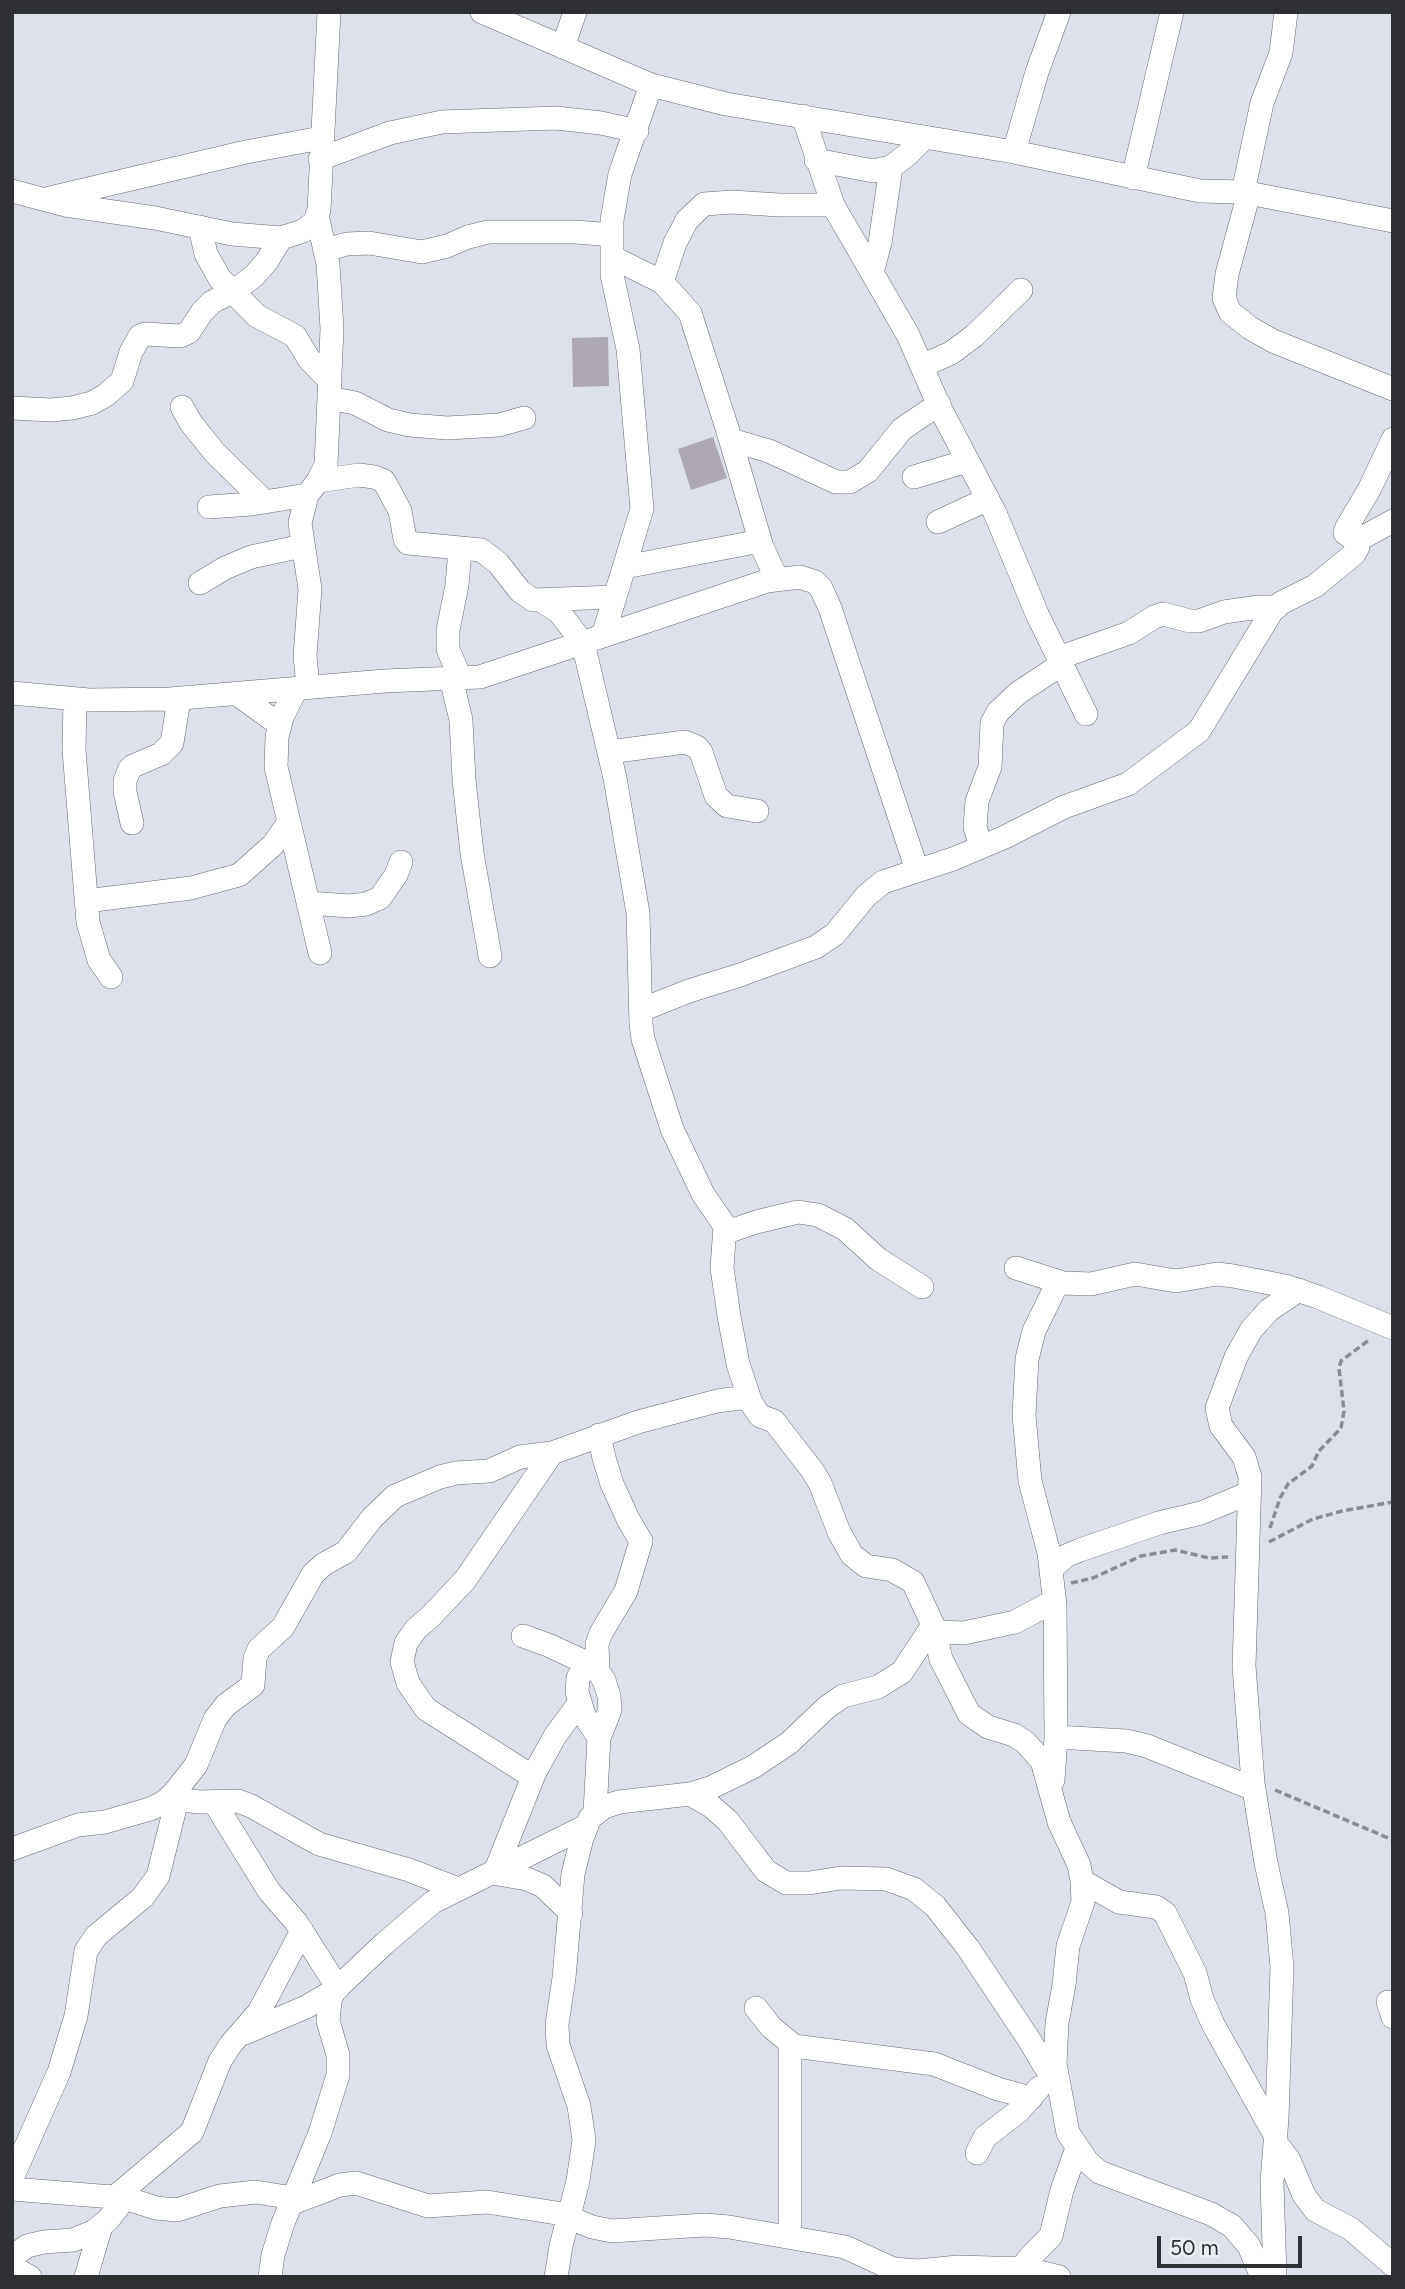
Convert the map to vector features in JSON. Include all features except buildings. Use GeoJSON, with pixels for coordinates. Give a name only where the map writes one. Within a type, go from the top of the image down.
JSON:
{"type":"FeatureCollection","features":[{"type":"Feature","properties":{"kind":"street"},"geometry":{"type":"LineString","coordinates":[[12,191],[232,234],[281,238],[303,232],[315,222],[317,215],[329,12]]}},
{"type":"Feature","properties":{"kind":"street"},"geometry":{"type":"LineString","coordinates":[[482,12],[651,85],[726,104],[1014,152],[1200,191],[1246,192],[1393,221]]}},
{"type":"Feature","properties":{"kind":"street"},"geometry":{"type":"LineString","coordinates":[[563,47],[575,12]]}},
{"type":"Feature","properties":{"kind":"street"},"geometry":{"type":"LineString","coordinates":[[1014,152],[1037,72],[1059,12]]}},
{"type":"Feature","properties":{"kind":"street"},"geometry":{"type":"LineString","coordinates":[[1133,178],[1172,12]]}},
{"type":"Feature","properties":{"kind":"street"},"geometry":{"type":"LineString","coordinates":[[1286,12],[1281,53],[1262,103],[1224,298],[1230,312],[1273,341],[1393,389]]}},
{"type":"Feature","properties":{"kind":"street"},"geometry":{"type":"LineString","coordinates":[[651,85],[620,174],[612,246],[612,275],[628,349],[642,509],[615,597],[593,640],[609,752],[638,913],[641,1024],[648,1057],[672,1129],[703,1194],[725,1227],[733,1230],[798,1212],[818,1215],[845,1228],[878,1259],[922,1287]]}},
{"type":"Feature","properties":{"kind":"street"},"geometry":{"type":"LineString","coordinates":[[803,116],[833,205],[908,335],[939,404],[988,499],[1086,714]]}},
{"type":"Feature","properties":{"kind":"street"},"geometry":{"type":"LineString","coordinates":[[43,199],[246,152],[321,148],[442,122],[556,118],[601,123],[636,131]]}},
{"type":"Feature","properties":{"kind":"street"},"geometry":{"type":"LineString","coordinates":[[816,160],[873,171],[891,167],[908,155],[925,137]]}},
{"type":"Feature","properties":{"kind":"street"},"geometry":{"type":"LineString","coordinates":[[872,272],[880,243],[891,167]]}},
{"type":"Feature","properties":{"kind":"street"},"geometry":{"type":"LineString","coordinates":[[662,282],[674,243],[687,220],[704,204],[732,202],[833,205]]}},
{"type":"Feature","properties":{"kind":"street"},"geometry":{"type":"LineString","coordinates":[[317,215],[328,264],[332,329],[326,465],[312,488],[300,523],[310,589],[302,688],[280,725],[276,767],[320,953]]}},
{"type":"Feature","properties":{"kind":"street"},"geometry":{"type":"LineString","coordinates":[[200,228],[206,254],[231,292],[257,316],[295,336],[330,389],[388,420],[410,425],[447,428],[499,425],[524,418]]}},
{"type":"Feature","properties":{"kind":"street"},"geometry":{"type":"LineString","coordinates":[[325,250],[347,244],[369,243],[422,252],[488,232],[576,232],[612,246],[662,282],[690,313],[760,541],[777,579]]}},
{"type":"Feature","properties":{"kind":"street"},"geometry":{"type":"LineString","coordinates":[[12,408],[51,410],[92,403],[122,381],[131,352],[140,336],[180,336],[189,332],[212,302],[254,276],[281,238]]}},
{"type":"Feature","properties":{"kind":"street"},"geometry":{"type":"LineString","coordinates":[[922,366],[951,353],[974,336],[1021,290]]}},
{"type":"Feature","properties":{"kind":"street"},"geometry":{"type":"LineString","coordinates":[[731,440],[781,456],[836,482],[850,482],[868,471],[902,429],[939,404]]}},
{"type":"Feature","properties":{"kind":"street"},"geometry":{"type":"LineString","coordinates":[[182,407],[191,424],[215,453],[265,502]]}},
{"type":"Feature","properties":{"kind":"street"},"geometry":{"type":"LineString","coordinates":[[641,1010],[689,990],[740,975],[816,947],[835,934],[866,896],[883,882],[953,859],[1064,807],[1128,784],[1199,731],[1272,611],[1315,586],[1358,547],[1356,541],[1345,533],[1346,527],[1370,488],[1393,439]]}},
{"type":"Feature","properties":{"kind":"street"},"geometry":{"type":"LineString","coordinates":[[914,477],[967,461]]}},
{"type":"Feature","properties":{"kind":"street"},"geometry":{"type":"LineString","coordinates":[[209,507],[265,502],[359,475],[374,477],[384,481],[400,511],[408,543],[481,550],[491,556],[520,591],[533,600],[615,597]]}},
{"type":"Feature","properties":{"kind":"street"},"geometry":{"type":"LineString","coordinates":[[938,522],[988,499]]}},
{"type":"Feature","properties":{"kind":"street"},"geometry":{"type":"LineString","coordinates":[[1356,541],[1393,520]]}},
{"type":"Feature","properties":{"kind":"street"},"geometry":{"type":"LineString","coordinates":[[625,567],[760,541]]}},
{"type":"Feature","properties":{"kind":"street"},"geometry":{"type":"LineString","coordinates":[[200,583],[251,557],[278,549],[302,546]]}},
{"type":"Feature","properties":{"kind":"street"},"geometry":{"type":"LineString","coordinates":[[460,550],[457,585],[448,630],[449,649],[461,720],[472,853],[490,956]]}},
{"type":"Feature","properties":{"kind":"street"},"geometry":{"type":"LineString","coordinates":[[12,693],[75,699],[180,699],[385,681],[480,677],[777,579],[800,577],[815,582],[821,588],[830,608],[917,870]]}},
{"type":"Feature","properties":{"kind":"street"},"geometry":{"type":"LineString","coordinates":[[542,601],[593,640]]}},
{"type":"Feature","properties":{"kind":"street"},"geometry":{"type":"LineString","coordinates":[[981,847],[975,827],[976,801],[990,767],[992,723],[998,712],[1018,693],[1060,661],[1129,633],[1163,614],[1199,621],[1224,612],[1277,607]]}},
{"type":"Feature","properties":{"kind":"street"},"geometry":{"type":"LineString","coordinates":[[237,694],[280,725]]}},
{"type":"Feature","properties":{"kind":"street"},"geometry":{"type":"LineString","coordinates":[[75,699],[74,750],[86,901],[92,942],[99,960],[111,977]]}},
{"type":"Feature","properties":{"kind":"street"},"geometry":{"type":"LineString","coordinates":[[132,823],[125,792],[129,770],[161,754],[172,743],[180,699]]}},
{"type":"Feature","properties":{"kind":"street"},"geometry":{"type":"LineString","coordinates":[[609,752],[685,742],[701,752],[716,796],[727,806],[757,811]]}},
{"type":"Feature","properties":{"kind":"street"},"geometry":{"type":"LineString","coordinates":[[86,901],[191,888],[239,875],[273,845],[289,822]]}},
{"type":"Feature","properties":{"kind":"street"},"geometry":{"type":"LineString","coordinates":[[308,903],[350,906],[366,904],[380,898],[396,875],[401,862]]}},
{"type":"Feature","properties":{"kind":"street"},"geometry":{"type":"LineString","coordinates":[[725,1227],[722,1268],[738,1364],[748,1398],[760,1416],[774,1421],[812,1470],[852,1555],[866,1566],[892,1570],[913,1582],[934,1629],[943,1662],[969,1714],[988,1727],[1014,1735],[1025,1742],[1042,1761],[1059,1822],[1079,1865],[1083,1902],[1068,1946],[1057,2024],[1054,2083]]}},
{"type":"Feature","properties":{"kind":"street"},"geometry":{"type":"LineString","coordinates":[[1016,1268],[1058,1282],[1091,1284],[1135,1274],[1176,1281],[1217,1274],[1299,1290],[1390,1327]]}},
{"type":"Feature","properties":{"kind":"street"},"geometry":{"type":"LineString","coordinates":[[1058,1282],[1034,1331],[1027,1359],[1024,1415],[1030,1481],[1049,1553],[1060,1576]]}},
{"type":"Feature","properties":{"kind":"street"},"geometry":{"type":"LineString","coordinates":[[1275,2277],[1272,2182],[1282,1968],[1277,1913],[1254,1786],[1244,1666],[1250,1477],[1244,1457],[1221,1426],[1217,1408],[1223,1387],[1251,1329],[1269,1310],[1299,1290]]}},
{"type":"Feature","properties":{"kind":"street"},"geometry":{"type":"LineString","coordinates":[[12,2178],[59,2072],[76,2017],[86,1951],[96,1936],[143,1896],[158,1876],[176,1795],[195,1765],[215,1720],[226,1705],[253,1685],[255,1658],[259,1649],[283,1627],[313,1574],[324,1564],[346,1552],[372,1518],[395,1496],[440,1477],[489,1471],[520,1457],[552,1453],[599,1435],[696,1406],[748,1398]]}},
{"type":"Feature","properties":{"kind":"street"},"geometry":{"type":"LineString","coordinates":[[599,1435],[612,1484],[641,1541],[625,1591],[601,1633],[592,1667],[578,1678],[577,1692],[584,1715],[599,1738]]}},
{"type":"Feature","properties":{"kind":"street"},"geometry":{"type":"LineString","coordinates":[[533,1777],[426,1709],[408,1683],[402,1662],[406,1643],[411,1636],[465,1580],[493,1543],[520,1497],[552,1453]]}},
{"type":"Feature","properties":{"kind":"street"},"geometry":{"type":"LineString","coordinates":[[1053,1793],[1056,1737],[1054,1601],[1066,1556],[1159,1523],[1201,1513],[1249,1493]]}},
{"type":"Feature","properties":{"kind":"street"},"geometry":{"type":"LineString","coordinates":[[934,1629],[964,1633],[984,1630],[1014,1622],[1054,1601]]}},
{"type":"Feature","properties":{"kind":"street"},"geometry":{"type":"LineString","coordinates":[[237,2037],[306,2007],[336,1990],[433,1902],[494,1873],[619,1802],[690,1794],[710,1788],[753,1767],[789,1743],[843,1696],[878,1687],[899,1675],[934,1629]]}},
{"type":"Feature","properties":{"kind":"street"},"geometry":{"type":"LineString","coordinates":[[899,1675],[916,1673],[943,1662],[984,1630]]}},
{"type":"Feature","properties":{"kind":"street"},"geometry":{"type":"LineString","coordinates":[[523,1636],[592,1667],[607,1688],[610,1710],[599,1738],[591,1819],[573,1874],[571,1913],[557,2024],[558,2045],[579,2106],[584,2140],[578,2181],[556,2277]]}},
{"type":"Feature","properties":{"kind":"street"},"geometry":{"type":"LineString","coordinates":[[494,1873],[533,1777],[555,1737],[580,1702]]}},
{"type":"Feature","properties":{"kind":"street"},"geometry":{"type":"LineString","coordinates":[[1056,1737],[1126,1741],[1147,1746],[1254,1786]]}},
{"type":"Feature","properties":{"kind":"street"},"geometry":{"type":"LineString","coordinates":[[690,1794],[711,1806],[728,1821],[766,1871],[786,1883],[841,1878],[886,1879],[914,1889],[925,1897],[968,1948],[1028,2038],[1054,2083],[1068,2133],[1077,2148],[1099,2172],[1211,2214],[1232,2226],[1249,2246],[1262,2277]]}},
{"type":"Feature","properties":{"kind":"street"},"geometry":{"type":"LineString","coordinates":[[12,1849],[78,1825],[105,1822],[150,1809],[176,1795],[214,1802],[239,1801],[319,1844],[409,1870],[458,1889]]}},
{"type":"Feature","properties":{"kind":"street"},"geometry":{"type":"LineString","coordinates":[[214,1802],[269,1891],[302,1931],[336,1990]]}},
{"type":"Feature","properties":{"kind":"street"},"geometry":{"type":"LineString","coordinates":[[494,1873],[527,1879],[543,1886],[571,1913]]}},
{"type":"Feature","properties":{"kind":"street"},"geometry":{"type":"LineString","coordinates":[[1082,1881],[1119,1902],[1156,1907],[1165,1913],[1195,1973],[1213,2024],[1289,2160],[1304,2195],[1315,2210],[1351,2229],[1393,2265]]}},
{"type":"Feature","properties":{"kind":"street"},"geometry":{"type":"LineString","coordinates":[[86,2277],[101,2226],[120,2197],[147,2168],[192,2132],[220,2062],[259,2012],[302,1931]]}},
{"type":"Feature","properties":{"kind":"street"},"geometry":{"type":"LineString","coordinates":[[270,2277],[273,2255],[291,2201],[331,2105],[338,2074],[338,2055],[328,2021],[330,2001],[336,1990]]}},
{"type":"Feature","properties":{"kind":"street"},"geometry":{"type":"LineString","coordinates":[[755,2008],[794,2046],[934,2064],[998,2089],[1031,2098]]}},
{"type":"Feature","properties":{"kind":"street"},"geometry":{"type":"LineString","coordinates":[[790,2043],[790,2237]]}},
{"type":"Feature","properties":{"kind":"street"},"geometry":{"type":"LineString","coordinates":[[977,2153],[985,2137],[1031,2098],[1054,2083]]}},
{"type":"Feature","properties":{"kind":"street"},"geometry":{"type":"LineString","coordinates":[[1025,2269],[1026,2262],[1051,2236],[1062,2190],[1077,2148]]}},
{"type":"Feature","properties":{"kind":"street"},"geometry":{"type":"LineString","coordinates":[[12,2189],[120,2197],[156,2208],[177,2210],[220,2196],[256,2192],[291,2201],[340,2185],[356,2183],[428,2206],[487,2202],[569,2216],[592,2227],[612,2231],[705,2225],[729,2227],[845,2247],[893,2269],[1025,2269],[1059,2277]]}},
{"type":"Feature","properties":{"kind":"street"},"geometry":{"type":"LineString","coordinates":[[12,2257],[27,2246],[73,2240],[101,2226]]}},
{"type":"Feature","properties":{"kind":"street"},"geometry":{"type":"LineString","coordinates":[[12,2267],[30,2277]]}},
{"type":"Feature","properties":{"kind":"path"},"geometry":{"type":"LineString","coordinates":[[1390,1327],[1341,1360],[1339,1368],[1344,1421],[1341,1428],[1319,1451],[1312,1466],[1288,1484],[1280,1497],[1265,1546],[1312,1519],[1393,1502]]}},
{"type":"Feature","properties":{"kind":"path"},"geometry":{"type":"LineString","coordinates":[[1060,1576],[1083,1581],[1141,1556],[1175,1550],[1209,1558],[1248,1556]]}},
{"type":"Feature","properties":{"kind":"path"},"geometry":{"type":"LineString","coordinates":[[1254,1786],[1393,1840]]}}]}
